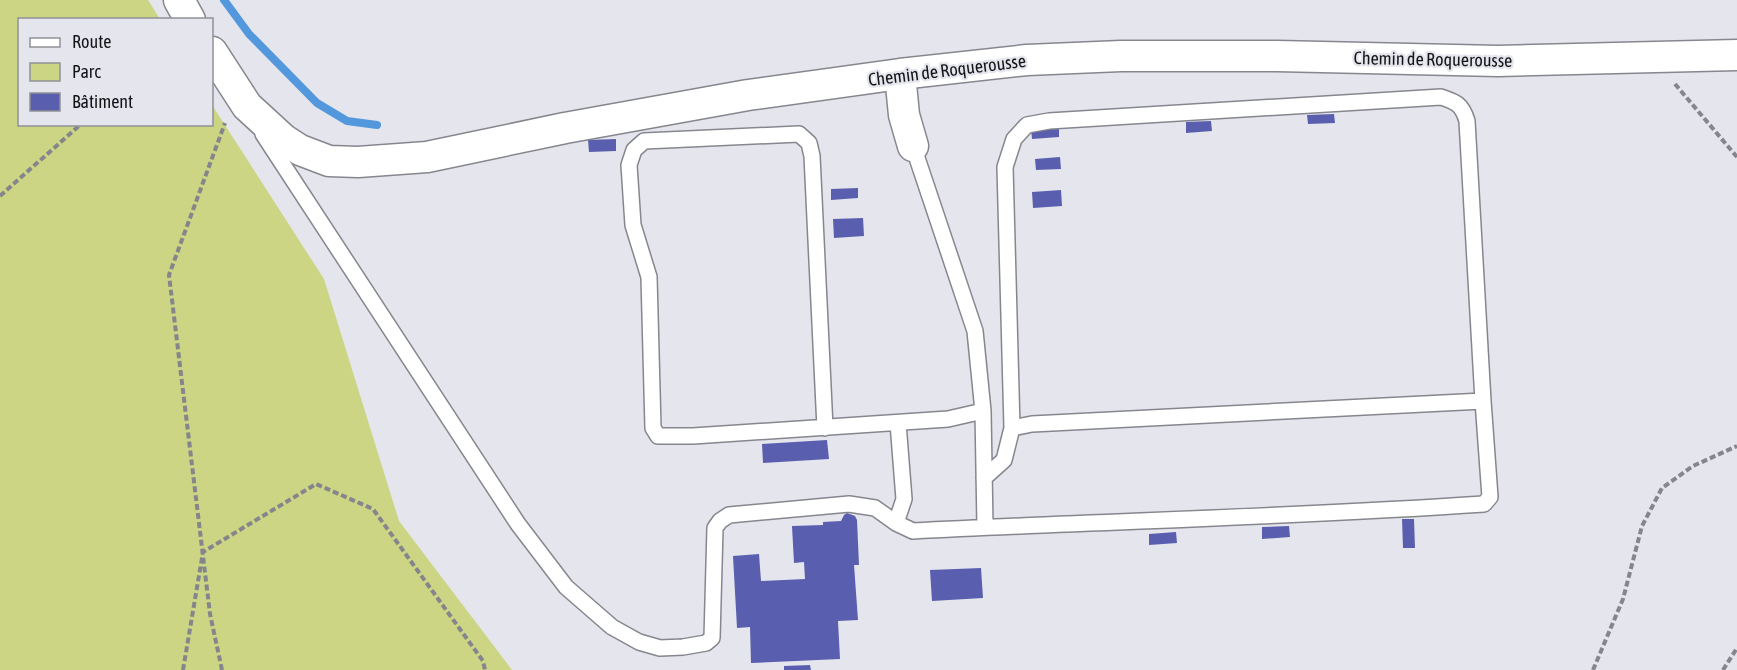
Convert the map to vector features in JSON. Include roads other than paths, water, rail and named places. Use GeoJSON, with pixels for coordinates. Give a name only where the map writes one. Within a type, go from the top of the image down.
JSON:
{"type":"FeatureCollection","features":[{"type":"Feature","properties":{"kind":"street"},"geometry":{"type":"LineString","coordinates":[[179,0],[189,18]]}},
{"type":"Feature","properties":{"kind":"street","name":"Chemin de Roquerousse"},"geometry":{"type":"LineString","coordinates":[[213,54],[247,106],[283,139],[300,150],[329,161],[358,162],[427,157],[566,128],[737,97],[900,74],[1027,60],[1121,56],[1498,61],[1737,55]]}},
{"type":"Feature","properties":{"kind":"street"},"geometry":{"type":"LineString","coordinates":[[900,74],[904,115],[913,146]]}},
{"type":"Feature","properties":{"kind":"lane"},"geometry":{"type":"LineString","coordinates":[[247,106],[276,155],[518,524],[567,587],[612,627],[639,642],[660,648],[706,643],[712,638],[715,528],[729,515],[849,504],[875,508],[896,523],[913,531],[1278,514],[1344,514],[1484,504],[1490,497],[1467,120],[1464,110],[1455,102],[1441,97],[1049,121],[1027,125],[1014,139],[1005,167],[1012,428],[1004,460],[984,478]]}},
{"type":"Feature","properties":{"kind":"lane"},"geometry":{"type":"LineString","coordinates":[[825,428],[812,156],[809,143],[799,134],[644,141],[634,150],[629,165],[633,225],[649,277],[653,428],[658,436],[681,436],[825,428],[948,420],[983,411]]}},
{"type":"Feature","properties":{"kind":"lane"},"geometry":{"type":"LineString","coordinates":[[913,146],[975,331],[983,411],[985,527]]}},
{"type":"Feature","properties":{"kind":"lane"},"geometry":{"type":"LineString","coordinates":[[1012,428],[1032,423],[1483,401]]}},
{"type":"Feature","properties":{"kind":"lane"},"geometry":{"type":"LineString","coordinates":[[896,523],[904,499],[898,423]]}},
{"type":"Feature","properties":{"kind":"waterway"},"geometry":{"type":"LineString","coordinates":[[224,0],[249,34],[317,103],[347,121],[377,125]]}}]}
